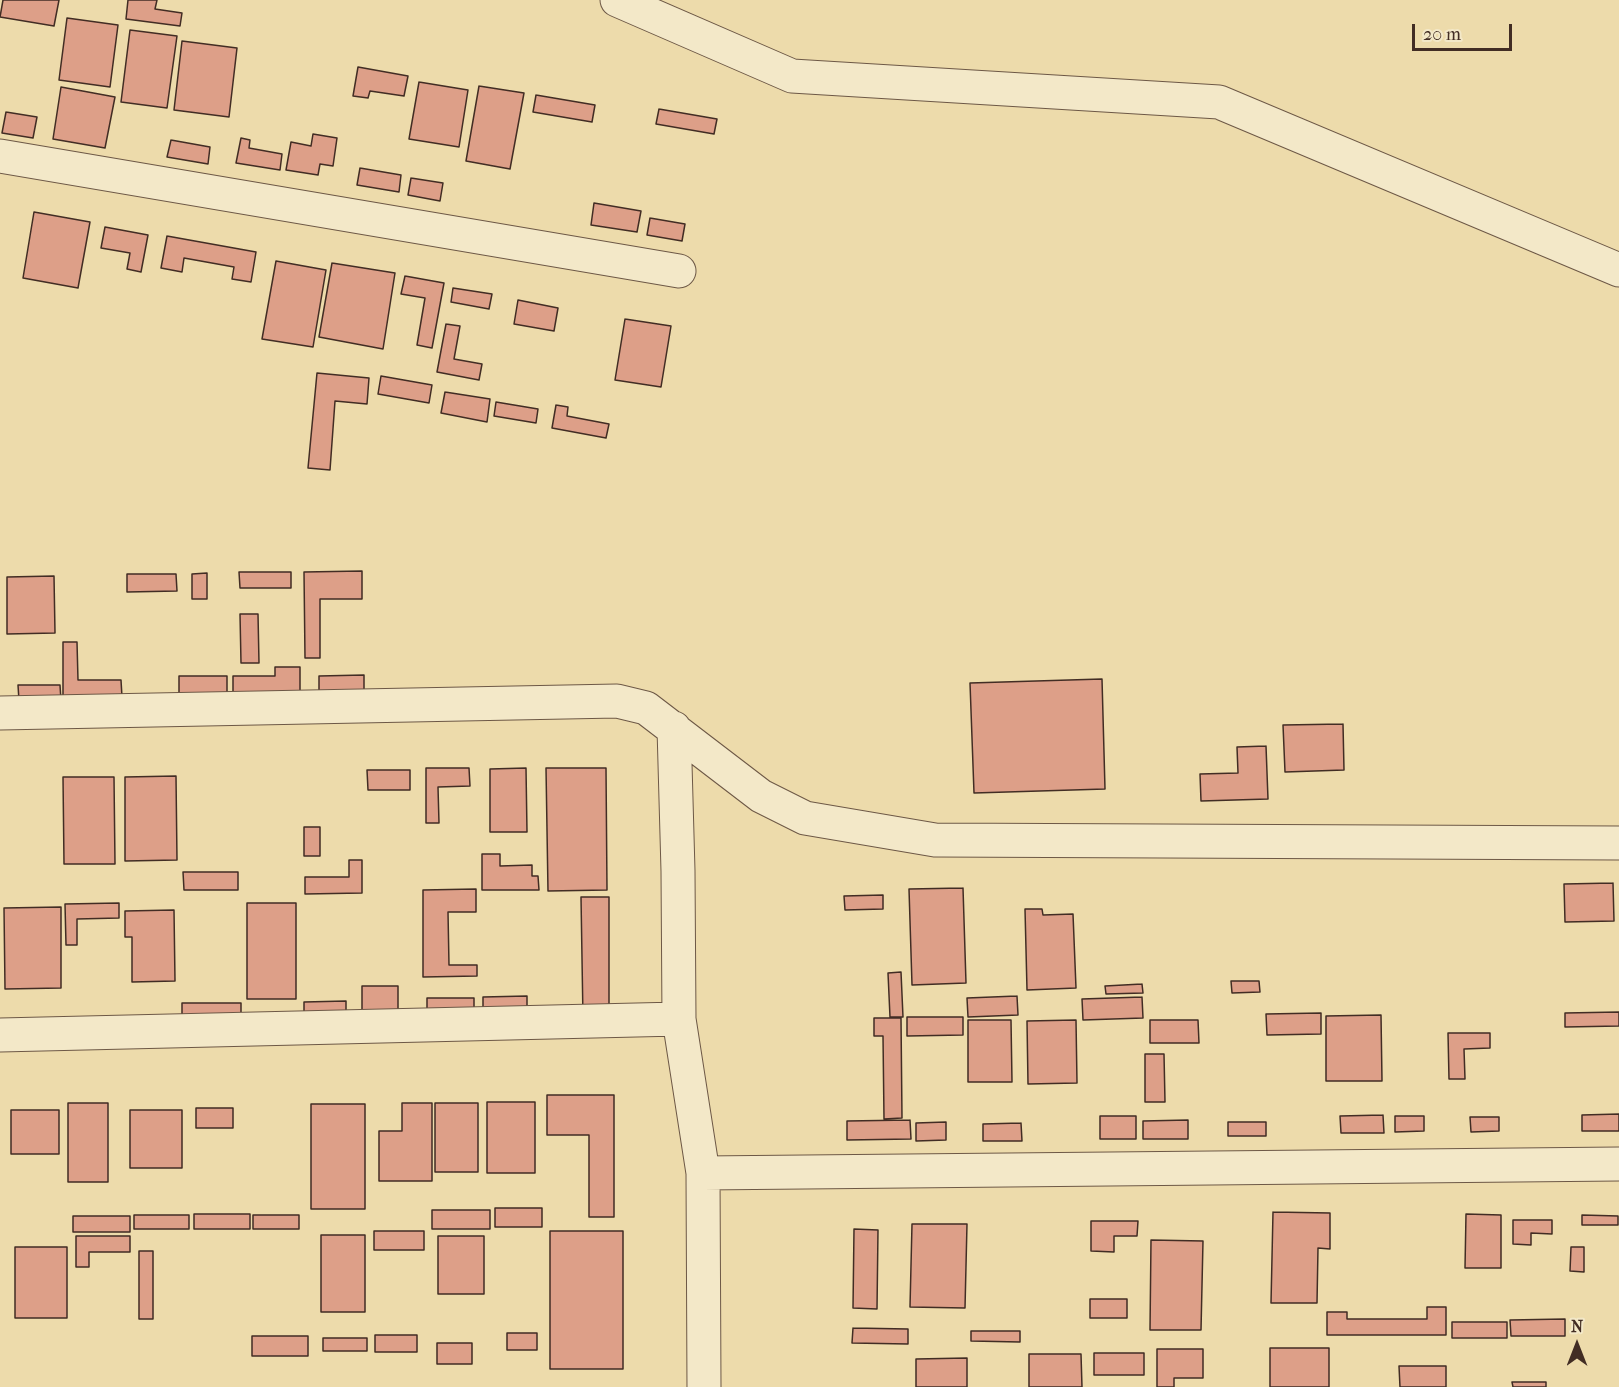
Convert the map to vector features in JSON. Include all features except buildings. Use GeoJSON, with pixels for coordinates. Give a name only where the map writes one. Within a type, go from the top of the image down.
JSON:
{"type":"FeatureCollection","features":[{"type":"Feature","properties":{"kind":"street"},"geometry":{"type":"LineString","coordinates":[[617,0],[792,76],[1219,102],[1619,270]]}},
{"type":"Feature","properties":{"kind":"street"},"geometry":{"type":"LineString","coordinates":[[0,156],[679,271]]}},
{"type":"Feature","properties":{"kind":"street"},"geometry":{"type":"LineString","coordinates":[[0,713],[617,700],[646,708],[761,796],[805,818],[935,840],[1619,843]]}},
{"type":"Feature","properties":{"kind":"street"},"geometry":{"type":"LineString","coordinates":[[674,728],[679,1019],[703,1173],[704,1387]]}},
{"type":"Feature","properties":{"kind":"street"},"geometry":{"type":"LineString","coordinates":[[0,1035],[679,1019]]}},
{"type":"Feature","properties":{"kind":"street"},"geometry":{"type":"LineString","coordinates":[[703,1173],[1619,1164]]}}]}
